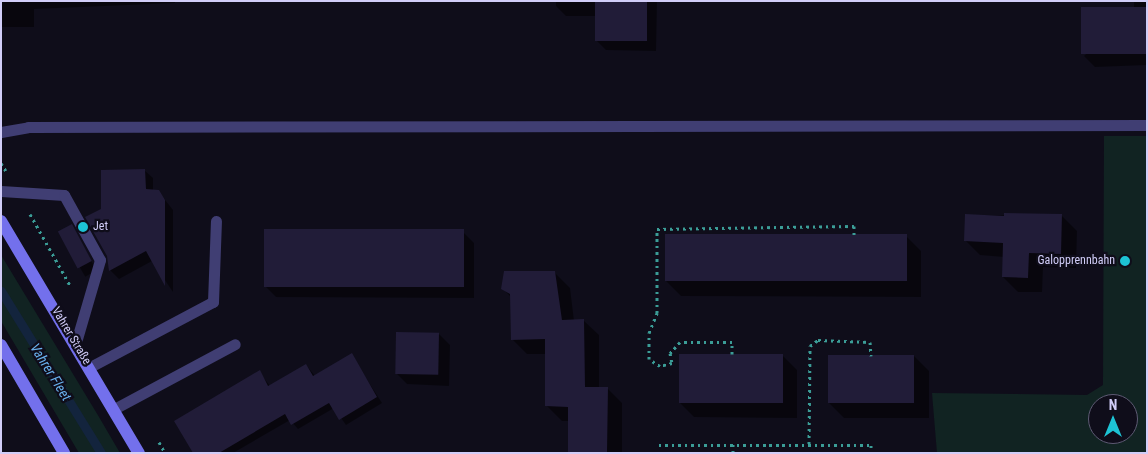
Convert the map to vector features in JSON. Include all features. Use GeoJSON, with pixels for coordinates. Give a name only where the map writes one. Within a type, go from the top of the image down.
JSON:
{"type":"FeatureCollection","features":[{"type":"Feature","properties":{"kind":"main road","name":"Vahrer Straße"},"geometry":{"type":"LineString","coordinates":[[1,221],[76,342],[139,453]]}},
{"type":"Feature","properties":{"kind":"main road"},"geometry":{"type":"LineString","coordinates":[[1,344],[64,453]]}},
{"type":"Feature","properties":{"kind":"lane"},"geometry":{"type":"LineString","coordinates":[[1,132],[38,127],[1147,125]]}},
{"type":"Feature","properties":{"kind":"lane"},"geometry":{"type":"LineString","coordinates":[[1,191],[64,195],[100,260],[76,342]]}},
{"type":"Feature","properties":{"kind":"lane"},"geometry":{"type":"LineString","coordinates":[[90,367],[214,302],[216,221]]}},
{"type":"Feature","properties":{"kind":"lane"},"geometry":{"type":"LineString","coordinates":[[114,409],[235,344]]}},
{"type":"Feature","properties":{"kind":"path"},"geometry":{"type":"LineString","coordinates":[[732,354],[732,342],[680,342],[670,353],[672,363],[660,366],[649,359],[649,333],[658,313],[657,229],[854,226],[854,236]]}},
{"type":"Feature","properties":{"kind":"path"},"geometry":{"type":"LineString","coordinates":[[716,228],[716,234]]}},
{"type":"Feature","properties":{"kind":"path"},"geometry":{"type":"LineString","coordinates":[[809,444],[810,346],[818,340],[870,342],[871,356]]}},
{"type":"Feature","properties":{"kind":"path"},"geometry":{"type":"LineString","coordinates":[[733,444],[733,453]]}},
{"type":"Feature","properties":{"kind":"path"},"geometry":{"type":"LineString","coordinates":[[659,445],[871,445],[871,453]]}},
{"type":"Feature","properties":{"kind":"shaded area","name":"Galopprennbahn"},"geometry":{"type":"Polygon","coordinates":[[[1104,136],[1147,136],[1147,453],[937,453],[932,393],[1088,394],[1088,444],[1138,444],[1138,394],[1089,394],[1103,385],[1104,136]]]}},
{"type":"Feature","properties":{"kind":"shaded area"},"geometry":{"type":"Polygon","coordinates":[[[1,255],[120,453],[79,453],[1,321],[1,255]]]}},
{"type":"Feature","properties":{"kind":"building"},"geometry":{"type":"Polygon","coordinates":[[[595,1],[647,1],[647,41],[595,41],[595,1]]]}},
{"type":"Feature","properties":{"kind":"building"},"geometry":{"type":"Polygon","coordinates":[[[1081,7],[1147,7],[1147,54],[1081,54],[1081,7]]]}},
{"type":"Feature","properties":{"kind":"building"},"geometry":{"type":"Polygon","coordinates":[[[145,169],[146,189],[159,190],[165,200],[165,286],[146,251],[109,271],[107,256],[85,217],[101,209],[101,170],[145,169]]]}},
{"type":"Feature","properties":{"kind":"building"},"geometry":{"type":"Polygon","coordinates":[[[1004,213],[1062,214],[1061,254],[1029,253],[1028,278],[1002,277],[1003,243],[964,241],[965,214],[1004,216],[1004,213]]]}},
{"type":"Feature","properties":{"kind":"building"},"geometry":{"type":"Polygon","coordinates":[[[72,224],[92,261],[78,269],[58,232],[72,224]]]}},
{"type":"Feature","properties":{"kind":"building"},"geometry":{"type":"Polygon","coordinates":[[[264,229],[464,229],[464,287],[264,287],[264,229]]]}},
{"type":"Feature","properties":{"kind":"building"},"geometry":{"type":"Polygon","coordinates":[[[665,234],[907,234],[907,281],[665,281],[665,234]]]}},
{"type":"Feature","properties":{"kind":"building"},"geometry":{"type":"Polygon","coordinates":[[[504,271],[555,271],[562,320],[584,319],[585,387],[608,387],[607,453],[568,453],[568,407],[545,406],[545,339],[511,340],[510,294],[501,289],[504,271]]]}},
{"type":"Feature","properties":{"kind":"building"},"geometry":{"type":"Polygon","coordinates":[[[396,332],[439,333],[438,375],[395,374],[396,332]]]}},
{"type":"Feature","properties":{"kind":"building"},"geometry":{"type":"Polygon","coordinates":[[[352,353],[377,397],[339,420],[329,403],[291,425],[285,414],[219,453],[193,453],[174,421],[260,370],[268,386],[306,364],[313,376],[352,353]]]}},
{"type":"Feature","properties":{"kind":"building"},"geometry":{"type":"Polygon","coordinates":[[[679,354],[783,354],[783,403],[679,403],[679,354]]]}},
{"type":"Feature","properties":{"kind":"building"},"geometry":{"type":"Polygon","coordinates":[[[828,355],[914,355],[914,403],[828,403],[828,355]]]}},
{"type":"Feature","properties":{"kind":"waterway","name":"Vahrer Fleet"},"geometry":{"type":"LineString","coordinates":[[1,291],[101,453]]}},
{"type":"Feature","properties":{"kind":"place","name":"Jet"},"geometry":{"type":"Point","coordinates":[83,227]}},
{"type":"Feature","properties":{"kind":"place","name":"Galopprennbahn"},"geometry":{"type":"Point","coordinates":[1125,261]}}]}
